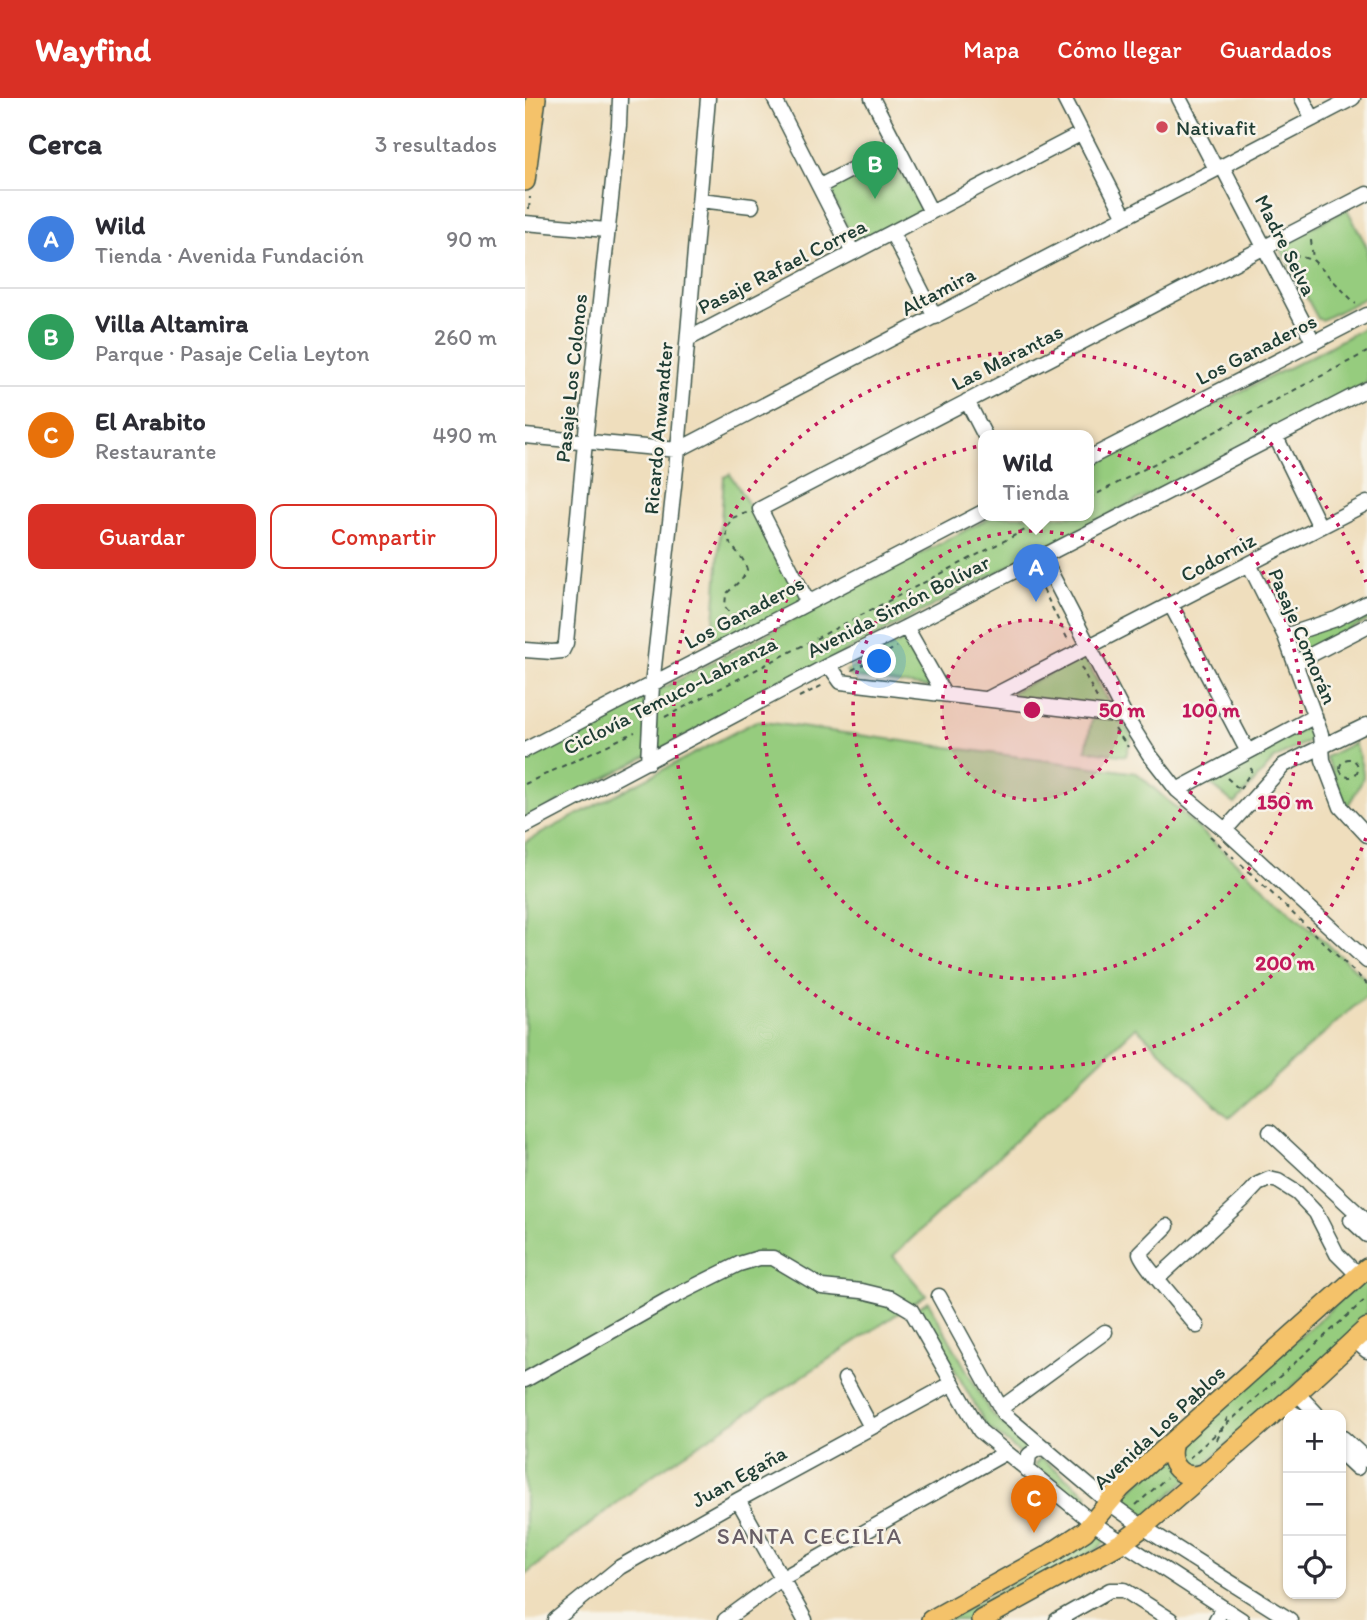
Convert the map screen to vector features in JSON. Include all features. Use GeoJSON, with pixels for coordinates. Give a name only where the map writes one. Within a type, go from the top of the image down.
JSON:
{"type":"FeatureCollection","features":[{"type":"Feature","properties":{"kind":"main road"},"geometry":{"type":"LineString","coordinates":[[525,181],[536,98]]}},
{"type":"Feature","properties":{"kind":"main road","name":"Avenida Los Pablos"},"geometry":{"type":"LineString","coordinates":[[931,1620],[1076,1539],[1093,1523],[1108,1502],[1365,1271]]}},
{"type":"Feature","properties":{"kind":"main road"},"geometry":{"type":"LineString","coordinates":[[1289,1410],[1297,1393],[1364,1337]]}},
{"type":"Feature","properties":{"kind":"main road"},"geometry":{"type":"LineString","coordinates":[[982,1620],[1123,1542],[1203,1474],[1283,1415]]}},
{"type":"Feature","properties":{"kind":"main road"},"geometry":{"type":"LineString","coordinates":[[1173,1443],[1171,1459],[1177,1469],[1186,1475],[1203,1474]]}},
{"type":"Feature","properties":{"kind":"street","name":"Pasaje Los Colonos"},"geometry":{"type":"LineString","coordinates":[[525,650],[562,651],[566,643],[620,98]]}},
{"type":"Feature","properties":{"kind":"street","name":"Ricardo Anwandter"},"geometry":{"type":"LineString","coordinates":[[648,762],[652,685],[678,450],[708,98]]}},
{"type":"Feature","properties":{"kind":"street"},"geometry":{"type":"LineString","coordinates":[[774,98],[853,253]]}},
{"type":"Feature","properties":{"kind":"street"},"geometry":{"type":"LineString","coordinates":[[872,98],[931,212]]}},
{"type":"Feature","properties":{"kind":"street"},"geometry":{"type":"LineString","coordinates":[[1064,98],[1125,217]]}},
{"type":"Feature","properties":{"kind":"street","name":"Madre Selva"},"geometry":{"type":"LineString","coordinates":[[1179,98],[1314,343]]}},
{"type":"Feature","properties":{"kind":"street"},"geometry":{"type":"LineString","coordinates":[[1302,98],[1313,119]]}},
{"type":"Feature","properties":{"kind":"street","name":"Altamira"},"geometry":{"type":"LineString","coordinates":[[678,450],[1353,98]]}},
{"type":"Feature","properties":{"kind":"street","name":"Pasaje Rafael Correa"},"geometry":{"type":"LineString","coordinates":[[688,339],[1082,133]]}},
{"type":"Feature","properties":{"kind":"street"},"geometry":{"type":"LineString","coordinates":[[820,186],[897,146]]}},
{"type":"Feature","properties":{"kind":"street","name":"Las Marantas"},"geometry":{"type":"LineString","coordinates":[[763,514],[760,509],[1367,194]]}},
{"type":"Feature","properties":{"kind":"street"},"geometry":{"type":"LineString","coordinates":[[700,200],[752,206]]}},
{"type":"Feature","properties":{"kind":"street"},"geometry":{"type":"LineString","coordinates":[[525,223],[607,230]]}},
{"type":"Feature","properties":{"kind":"street"},"geometry":{"type":"LineString","coordinates":[[892,233],[935,317]]}},
{"type":"Feature","properties":{"kind":"street","name":"Los Ganaderos"},"geometry":{"type":"LineString","coordinates":[[1094,455],[1367,315]]}},
{"type":"Feature","properties":{"kind":"street","name":"Avenida Simón Bolívar"},"geometry":{"type":"LineString","coordinates":[[525,826],[829,665],[906,628],[1367,389]]}},
{"type":"Feature","properties":{"kind":"street"},"geometry":{"type":"LineString","coordinates":[[967,401],[982,430]]}},
{"type":"Feature","properties":{"kind":"street"},"geometry":{"type":"LineString","coordinates":[[1275,435],[1320,527]]}},
{"type":"Feature","properties":{"kind":"street"},"geometry":{"type":"LineString","coordinates":[[525,436],[678,450]]}},
{"type":"Feature","properties":{"kind":"street","name":"Codorniz"},"geometry":{"type":"LineString","coordinates":[[987,699],[1367,503]]}},
{"type":"Feature","properties":{"kind":"street"},"geometry":{"type":"LineString","coordinates":[[763,514],[808,603]]}},
{"type":"Feature","properties":{"kind":"street","name":"Los Ganaderos"},"geometry":{"type":"LineString","coordinates":[[525,750],[978,515]]}},
{"type":"Feature","properties":{"kind":"street"},"geometry":{"type":"LineString","coordinates":[[1042,556],[1125,716],[1149,754],[1177,790],[1225,830],[1367,961]]}},
{"type":"Feature","properties":{"kind":"street","name":"Pasaje Comorán"},"geometry":{"type":"LineString","coordinates":[[1249,564],[1285,636],[1321,734],[1323,760],[1341,807],[1367,835]]}},
{"type":"Feature","properties":{"kind":"street"},"geometry":{"type":"LineString","coordinates":[[1285,636],[1336,619],[1367,603]]}},
{"type":"Feature","properties":{"kind":"street"},"geometry":{"type":"LineString","coordinates":[[1171,605],[1248,759]]}},
{"type":"Feature","properties":{"kind":"street"},"geometry":{"type":"LineString","coordinates":[[1295,663],[1367,626]]}},
{"type":"Feature","properties":{"kind":"street"},"geometry":{"type":"LineString","coordinates":[[906,628],[944,694]]}},
{"type":"Feature","properties":{"kind":"street"},"geometry":{"type":"LineString","coordinates":[[829,665],[841,682],[1125,716]]}},
{"type":"Feature","properties":{"kind":"street"},"geometry":{"type":"LineString","coordinates":[[1177,790],[1248,759],[1315,716]]}},
{"type":"Feature","properties":{"kind":"street"},"geometry":{"type":"LineString","coordinates":[[1225,830],[1284,765],[1367,725]]}},
{"type":"Feature","properties":{"kind":"street"},"geometry":{"type":"LineString","coordinates":[[1270,1132],[1367,1222]]}},
{"type":"Feature","properties":{"kind":"street"},"geometry":{"type":"LineString","coordinates":[[1158,1278],[1258,1184],[1269,1179],[1278,1181],[1297,1193],[1316,1213],[1337,1254],[1351,1268],[1365,1271]]}},
{"type":"Feature","properties":{"kind":"street"},"geometry":{"type":"LineString","coordinates":[[1351,1220],[1367,1235]]}},
{"type":"Feature","properties":{"kind":"street"},"geometry":{"type":"LineString","coordinates":[[1167,1226],[1140,1253],[1141,1261],[1197,1326]]}},
{"type":"Feature","properties":{"kind":"street"},"geometry":{"type":"LineString","coordinates":[[525,1380],[667,1300],[739,1265],[759,1258],[773,1258],[823,1287],[862,1291],[891,1298],[911,1310],[975,1424],[1005,1453],[1093,1523],[1220,1614],[1240,1619]]}},
{"type":"Feature","properties":{"kind":"street"},"geometry":{"type":"LineString","coordinates":[[939,1296],[1000,1408],[1108,1502],[1286,1618]]}},
{"type":"Feature","properties":{"kind":"street"},"geometry":{"type":"LineString","coordinates":[[1000,1408],[1105,1332]]}},
{"type":"Feature","properties":{"kind":"street"},"geometry":{"type":"LineString","coordinates":[[845,1379],[871,1427]]}},
{"type":"Feature","properties":{"kind":"street","name":"Juan Egaña"},"geometry":{"type":"LineString","coordinates":[[555,1620],[620,1567],[953,1382]]}},
{"type":"Feature","properties":{"kind":"street"},"geometry":{"type":"LineString","coordinates":[[1297,1393],[1313,1410]]}},
{"type":"Feature","properties":{"kind":"street"},"geometry":{"type":"LineString","coordinates":[[1027,1471],[1029,1455],[1037,1449],[1046,1448]]}},
{"type":"Feature","properties":{"kind":"street"},"geometry":{"type":"LineString","coordinates":[[1346,1450],[1362,1464]]}},
{"type":"Feature","properties":{"kind":"street"},"geometry":{"type":"LineString","coordinates":[[725,1620],[781,1579],[1005,1453]]}},
{"type":"Feature","properties":{"kind":"street"},"geometry":{"type":"LineString","coordinates":[[738,1500],[805,1620]]}},
{"type":"Feature","properties":{"kind":"street"},"geometry":{"type":"LineString","coordinates":[[1057,1620],[1113,1589],[1124,1590],[1171,1620]]}},
{"type":"Feature","properties":{"kind":"path"},"geometry":{"type":"LineString","coordinates":[[1309,224],[1313,260]]}},
{"type":"Feature","properties":{"kind":"path"},"geometry":{"type":"LineString","coordinates":[[1263,247],[1313,260],[1367,315]]}},
{"type":"Feature","properties":{"kind":"path"},"geometry":{"type":"LineString","coordinates":[[1094,495],[1367,352]]}},
{"type":"Feature","properties":{"kind":"path"},"geometry":{"type":"LineString","coordinates":[[756,629],[725,607],[726,594],[743,578],[747,570],[743,558],[728,542],[727,530],[732,518],[738,514],[763,514]]}},
{"type":"Feature","properties":{"kind":"path","name":"Ciclovía Temuco-Labranza"},"geometry":{"type":"LineString","coordinates":[[525,784],[649,725],[1042,521]]}},
{"type":"Feature","properties":{"kind":"path"},"geometry":{"type":"LineString","coordinates":[[1240,789],[1252,769],[1248,759]]}},
{"type":"Feature","properties":{"kind":"path"},"geometry":{"type":"LineString","coordinates":[[1348,759],[1355,761],[1358,767],[1357,774],[1351,778],[1340,771],[1340,765],[1348,759]]}},
{"type":"Feature","properties":{"kind":"path"},"geometry":{"type":"LineString","coordinates":[[1223,774],[1244,793]]}},
{"type":"Feature","properties":{"kind":"path"},"geometry":{"type":"LineString","coordinates":[[1213,1450],[1230,1410]]}},
{"type":"Feature","properties":{"kind":"green space"},"geometry":{"type":"Polygon","coordinates":[[[892,156],[923,210],[856,245],[828,189],[892,156]]]}},
{"type":"Feature","properties":{"kind":"green space"},"geometry":{"type":"Polygon","coordinates":[[[1347,209],[1367,247],[1367,297],[1322,320],[1318,319],[1280,248],[1283,242],[1347,209]]]}},
{"type":"Feature","properties":{"kind":"green space"},"geometry":{"type":"Polygon","coordinates":[[[1367,326],[1367,383],[1022,559],[525,820],[525,760],[983,521],[1094,521],[1094,465],[1367,326]]]}},
{"type":"Feature","properties":{"kind":"green space"},"geometry":{"type":"Polygon","coordinates":[[[730,474],[808,603],[712,652],[724,477],[730,474]]]}},
{"type":"Feature","properties":{"kind":"green space"},"geometry":{"type":"Polygon","coordinates":[[[1367,608],[1367,621],[1297,655],[1292,637],[1367,608]]]}},
{"type":"Feature","properties":{"kind":"green space"},"geometry":{"type":"Polygon","coordinates":[[[906,639],[933,688],[851,677],[846,671],[906,639]]]}},
{"type":"Feature","properties":{"kind":"green space"},"geometry":{"type":"Polygon","coordinates":[[[1084,656],[1111,707],[1015,697],[1012,692],[1084,656]]]}},
{"type":"Feature","properties":{"kind":"green space"},"geometry":{"type":"Polygon","coordinates":[[[1092,719],[1118,719],[1132,736],[1126,756],[1086,750],[1092,719]]]}},
{"type":"Feature","properties":{"kind":"green space"},"geometry":{"type":"Polygon","coordinates":[[[756,721],[1137,773],[1367,980],[1367,995],[1229,1118],[1136,1027],[893,1256],[926,1295],[654,1474],[525,1575],[525,842],[756,721]]]}},
{"type":"Feature","properties":{"kind":"green space"},"geometry":{"type":"Polygon","coordinates":[[[1311,725],[1318,736],[1274,759],[1235,804],[1205,780],[1311,725]]]}},
{"type":"Feature","properties":{"kind":"green space"},"geometry":{"type":"Polygon","coordinates":[[[1354,743],[1363,776],[1347,807],[1326,757],[1354,743]]]}},
{"type":"Feature","properties":{"kind":"green space"},"geometry":{"type":"Polygon","coordinates":[[[1367,1276],[1367,1321],[1146,1516],[1126,1508],[1124,1496],[1367,1276]]]}},
{"type":"Feature","properties":{"kind":"green space"},"geometry":{"type":"Polygon","coordinates":[[[928,1301],[990,1412],[1028,1447],[1021,1454],[987,1426],[919,1307],[928,1301]]]}},
{"type":"Feature","properties":{"kind":"green space"},"geometry":{"type":"Polygon","coordinates":[[[1041,1458],[1087,1494],[1087,1499],[1076,1500],[1034,1465],[1041,1458]]]}},
{"type":"Feature","properties":{"kind":"green space"},"geometry":{"type":"Polygon","coordinates":[[[1099,1533],[1108,1539],[1099,1548],[970,1620],[947,1620],[1099,1533]]]}},
{"type":"Feature","properties":{"kind":"place","name":"Nativafit"},"geometry":{"type":"Point","coordinates":[1162,127]}},
{"type":"Feature","properties":{"kind":"place","name":"Villa Altamira"},"geometry":{"type":"Point","coordinates":[875,199]}},
{"type":"Feature","properties":{"kind":"place","name":"Wild"},"geometry":{"type":"Point","coordinates":[1036,602]}},
{"type":"Feature","properties":{"kind":"place","name":"El Arabito"},"geometry":{"type":"Point","coordinates":[1034,1533]}},
{"type":"Feature","properties":{"kind":"district","name":"SANTA CECILIA"},"geometry":{"type":"Point","coordinates":[810,1536]}}]}
